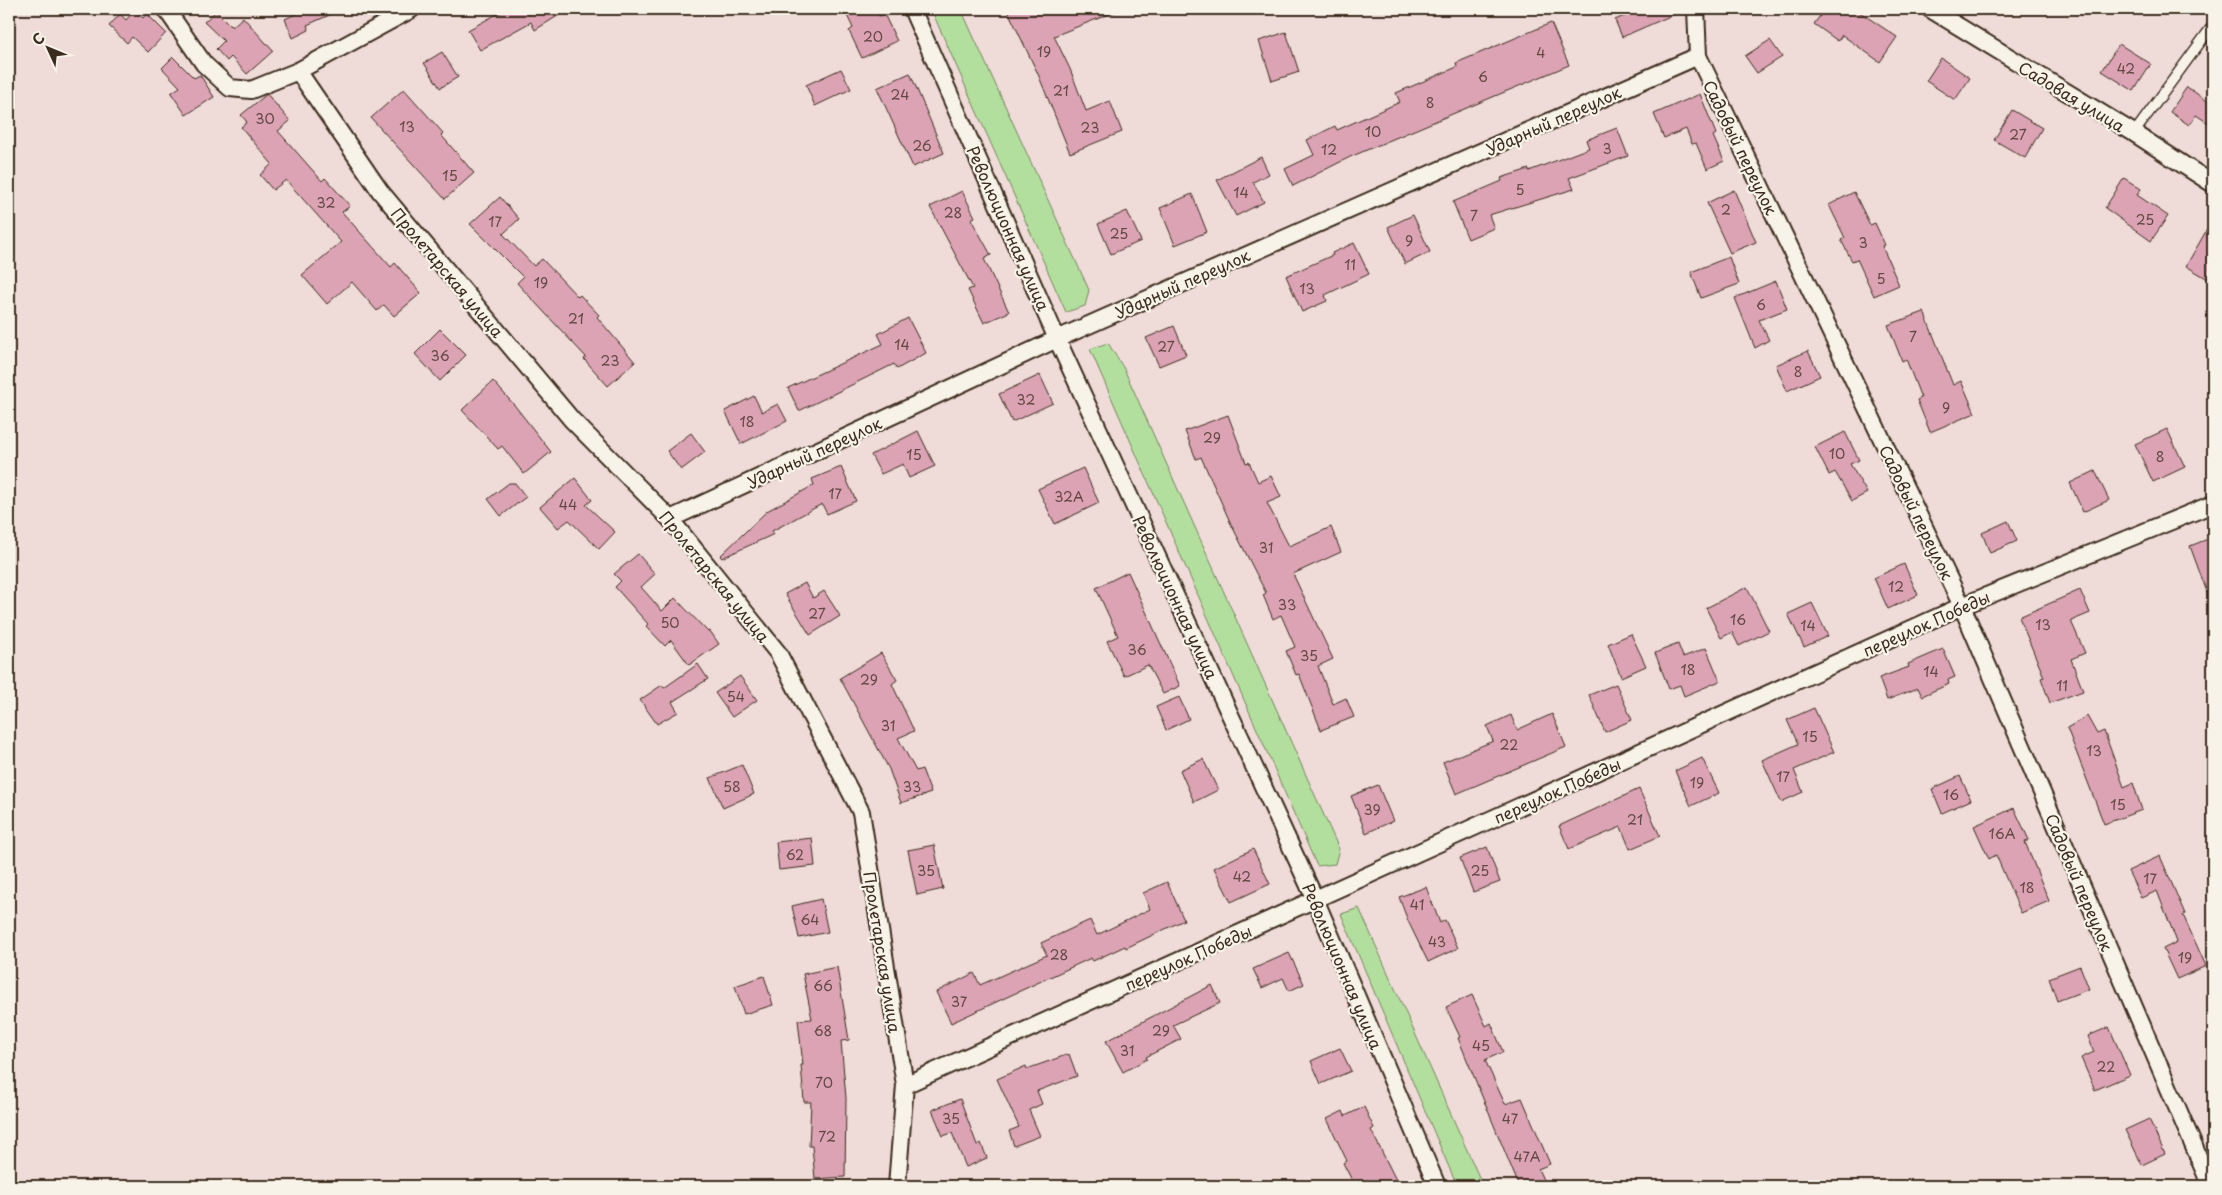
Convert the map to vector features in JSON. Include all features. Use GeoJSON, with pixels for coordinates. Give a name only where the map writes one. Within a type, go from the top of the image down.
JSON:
{"type":"FeatureCollection","features":[{"type":"Feature","properties":{"kind":"street"},"geometry":{"type":"LineString","coordinates":[[166,9],[204,64],[230,88],[251,90],[298,71],[412,9]]}},
{"type":"Feature","properties":{"kind":"street","name":"Революционная улица"},"geometry":{"type":"LineString","coordinates":[[912,9],[1057,339],[1315,900],[1437,1186]]}},
{"type":"Feature","properties":{"kind":"street","name":"Садовый переулок"},"geometry":{"type":"LineString","coordinates":[[1696,9],[1698,56],[1962,606],[2209,1184]]}},
{"type":"Feature","properties":{"kind":"street","name":"Садовая улица"},"geometry":{"type":"LineString","coordinates":[[1930,9],[2213,184]]}},
{"type":"Feature","properties":{"kind":"street","name":"Ударный переулок"},"geometry":{"type":"LineString","coordinates":[[670,519],[1057,339],[1698,56]]}},
{"type":"Feature","properties":{"kind":"street","name":"Пролетарская улица"},"geometry":{"type":"LineString","coordinates":[[298,71],[380,191],[572,420],[670,519],[778,653],[861,812],[905,1085],[897,1186]]}},
{"type":"Feature","properties":{"kind":"street","name":"переулок Победы"},"geometry":{"type":"LineString","coordinates":[[905,1085],[1962,606],[2213,504]]}},
{"type":"Feature","properties":{"kind":"lane"},"geometry":{"type":"LineString","coordinates":[[2134,134],[2213,25]]}},
{"type":"Feature","properties":{"kind":"green space"},"geometry":{"type":"Polygon","coordinates":[[[931,9],[961,9],[1089,290],[1085,306],[1066,312],[931,9]]]}},
{"type":"Feature","properties":{"kind":"green space"},"geometry":{"type":"Polygon","coordinates":[[[1108,343],[1124,369],[1339,849],[1335,864],[1317,866],[1090,349],[1108,343]]]}},
{"type":"Feature","properties":{"kind":"green space"},"geometry":{"type":"Polygon","coordinates":[[[1359,908],[1483,1186],[1457,1186],[1341,914],[1359,908]]]}},
{"type":"Feature","properties":{"kind":"building"},"geometry":{"type":"Polygon","coordinates":[[[306,9],[343,9],[307,25],[309,30],[293,38],[285,19],[306,9]]]}},
{"type":"Feature","properties":{"kind":"building"},"geometry":{"type":"Polygon","coordinates":[[[506,9],[569,9],[535,30],[531,22],[480,50],[468,30],[506,9]]]}},
{"type":"Feature","properties":{"kind":"building"},"geometry":{"type":"Polygon","coordinates":[[[844,9],[876,9],[879,16],[884,14],[897,41],[862,58],[849,31],[853,28],[844,9]]]}},
{"type":"Feature","properties":{"kind":"building"},"geometry":{"type":"Polygon","coordinates":[[[1007,9],[1122,9],[1054,36],[1070,69],[1086,111],[1110,101],[1122,132],[1070,153],[1038,74],[1007,9]]]}},
{"type":"Feature","properties":{"kind":"building"},"geometry":{"type":"Polygon","coordinates":[[[1640,9],[1686,9],[1622,37],[1615,20],[1640,9]]]}},
{"type":"Feature","properties":{"kind":"building"},"geometry":{"type":"Polygon","coordinates":[[[1825,9],[1855,9],[1897,37],[1880,62],[1842,35],[1838,41],[1814,24],[1825,9]]]}},
{"type":"Feature","properties":{"kind":"building"},"geometry":{"type":"Polygon","coordinates":[[[135,10],[143,18],[147,14],[166,33],[148,52],[132,37],[127,43],[109,26],[120,14],[126,20],[135,10]]]}},
{"type":"Feature","properties":{"kind":"building"},"geometry":{"type":"Polygon","coordinates":[[[216,11],[232,27],[243,17],[273,51],[247,74],[231,57],[227,61],[216,49],[224,41],[204,22],[216,11]]]}},
{"type":"Feature","properties":{"kind":"building"},"geometry":{"type":"Polygon","coordinates":[[[1551,23],[1569,65],[1350,157],[1293,186],[1285,169],[1314,155],[1307,140],[1335,126],[1337,130],[1400,102],[1396,93],[1457,67],[1456,63],[1551,23]]]}},
{"type":"Feature","properties":{"kind":"building"},"geometry":{"type":"Polygon","coordinates":[[[1286,32],[1299,72],[1272,81],[1259,41],[1286,32]]]}},
{"type":"Feature","properties":{"kind":"building"},"geometry":{"type":"Polygon","coordinates":[[[1770,40],[1782,57],[1757,73],[1745,56],[1770,40]]]}},
{"type":"Feature","properties":{"kind":"building"},"geometry":{"type":"Polygon","coordinates":[[[2119,44],[2151,64],[2134,91],[2102,71],[2119,44]]]}},
{"type":"Feature","properties":{"kind":"building"},"geometry":{"type":"Polygon","coordinates":[[[442,52],[458,77],[440,88],[424,63],[442,52]]]}},
{"type":"Feature","properties":{"kind":"building"},"geometry":{"type":"Polygon","coordinates":[[[173,57],[194,78],[200,75],[214,97],[186,115],[171,93],[180,87],[162,68],[173,57]]]}},
{"type":"Feature","properties":{"kind":"building"},"geometry":{"type":"Polygon","coordinates":[[[1941,58],[1970,78],[1955,100],[1926,81],[1941,58]]]}},
{"type":"Feature","properties":{"kind":"building"},"geometry":{"type":"Polygon","coordinates":[[[841,69],[851,89],[815,106],[806,85],[841,69]]]}},
{"type":"Feature","properties":{"kind":"building"},"geometry":{"type":"Polygon","coordinates":[[[910,73],[944,153],[913,167],[877,88],[910,73]]]}},
{"type":"Feature","properties":{"kind":"building"},"geometry":{"type":"Polygon","coordinates":[[[2187,87],[2213,105],[2213,126],[2196,115],[2189,125],[2170,112],[2187,87]]]}},
{"type":"Feature","properties":{"kind":"building"},"geometry":{"type":"Polygon","coordinates":[[[404,89],[443,133],[441,135],[474,173],[445,199],[371,118],[404,89]]]}},
{"type":"Feature","properties":{"kind":"building"},"geometry":{"type":"Polygon","coordinates":[[[267,94],[290,121],[278,131],[322,181],[325,178],[350,206],[342,212],[391,267],[395,263],[421,293],[394,316],[384,305],[377,311],[352,282],[327,304],[302,275],[341,242],[286,180],[273,190],[260,175],[272,164],[241,127],[247,122],[241,115],[267,94]]]}},
{"type":"Feature","properties":{"kind":"building"},"geometry":{"type":"Polygon","coordinates":[[[1700,94],[1716,134],[1713,136],[1724,161],[1707,169],[1696,143],[1692,144],[1686,129],[1664,138],[1654,114],[1700,94]]]}},
{"type":"Feature","properties":{"kind":"building"},"geometry":{"type":"Polygon","coordinates":[[[2012,110],[2042,128],[2025,158],[1994,140],[2012,110]]]}},
{"type":"Feature","properties":{"kind":"building"},"geometry":{"type":"Polygon","coordinates":[[[1617,128],[1628,156],[1569,178],[1574,189],[1489,215],[1494,228],[1468,239],[1453,202],[1502,181],[1501,178],[1529,169],[1529,171],[1589,148],[1586,140],[1617,128]]]}},
{"type":"Feature","properties":{"kind":"building"},"geometry":{"type":"Polygon","coordinates":[[[1261,157],[1269,174],[1253,182],[1264,202],[1236,216],[1217,180],[1261,157]]]}},
{"type":"Feature","properties":{"kind":"building"},"geometry":{"type":"Polygon","coordinates":[[[2124,178],[2141,189],[2137,195],[2168,216],[2151,241],[2105,208],[2124,178]]]}},
{"type":"Feature","properties":{"kind":"building"},"geometry":{"type":"Polygon","coordinates":[[[1734,190],[1756,242],[1730,253],[1707,203],[1734,190]]]}},
{"type":"Feature","properties":{"kind":"building"},"geometry":{"type":"Polygon","coordinates":[[[962,191],[975,217],[971,219],[991,255],[984,259],[1009,312],[984,323],[968,290],[973,288],[930,207],[962,191]]]}},
{"type":"Feature","properties":{"kind":"building"},"geometry":{"type":"Polygon","coordinates":[[[1854,192],[1870,225],[1875,223],[1885,245],[1882,246],[1899,285],[1874,296],[1857,259],[1852,261],[1841,240],[1845,238],[1829,205],[1854,192]]]}},
{"type":"Feature","properties":{"kind":"building"},"geometry":{"type":"Polygon","coordinates":[[[1192,194],[1207,232],[1175,245],[1160,208],[1192,194]]]}},
{"type":"Feature","properties":{"kind":"building"},"geometry":{"type":"Polygon","coordinates":[[[500,197],[519,219],[503,234],[534,266],[542,259],[578,297],[580,295],[599,315],[597,317],[635,362],[608,386],[584,359],[586,357],[517,283],[523,277],[470,224],[500,197]]]}},
{"type":"Feature","properties":{"kind":"building"},"geometry":{"type":"Polygon","coordinates":[[[1127,211],[1141,241],[1111,254],[1098,224],[1127,211]]]}},
{"type":"Feature","properties":{"kind":"building"},"geometry":{"type":"Polygon","coordinates":[[[1413,215],[1430,252],[1405,264],[1388,227],[1413,215]]]}},
{"type":"Feature","properties":{"kind":"building"},"geometry":{"type":"Polygon","coordinates":[[[2213,219],[2213,282],[2186,266],[2213,219]]]}},
{"type":"Feature","properties":{"kind":"building"},"geometry":{"type":"Polygon","coordinates":[[[1354,243],[1369,274],[1325,295],[1327,301],[1302,312],[1286,276],[1333,255],[1332,253],[1354,243]]]}},
{"type":"Feature","properties":{"kind":"building"},"geometry":{"type":"Polygon","coordinates":[[[1729,257],[1739,284],[1701,298],[1691,272],[1729,257]]]}},
{"type":"Feature","properties":{"kind":"building"},"geometry":{"type":"Polygon","coordinates":[[[1776,281],[1787,309],[1759,320],[1769,340],[1755,348],[1735,298],[1776,281]]]}},
{"type":"Feature","properties":{"kind":"building"},"geometry":{"type":"Polygon","coordinates":[[[1924,312],[1953,385],[1961,381],[1975,413],[1930,432],[1917,400],[1921,398],[1906,359],[1902,361],[1888,325],[1924,312]]]}},
{"type":"Feature","properties":{"kind":"building"},"geometry":{"type":"Polygon","coordinates":[[[908,318],[926,353],[897,369],[894,364],[799,411],[788,388],[883,344],[878,334],[908,318]]]}},
{"type":"Feature","properties":{"kind":"building"},"geometry":{"type":"Polygon","coordinates":[[[1174,326],[1186,355],[1159,366],[1146,338],[1174,326]]]}},
{"type":"Feature","properties":{"kind":"building"},"geometry":{"type":"Polygon","coordinates":[[[440,329],[466,355],[440,381],[415,354],[440,329]]]}},
{"type":"Feature","properties":{"kind":"building"},"geometry":{"type":"Polygon","coordinates":[[[1808,351],[1820,376],[1787,391],[1776,365],[1808,351]]]}},
{"type":"Feature","properties":{"kind":"building"},"geometry":{"type":"Polygon","coordinates":[[[1040,375],[1053,403],[1012,422],[999,394],[1040,375]]]}},
{"type":"Feature","properties":{"kind":"building"},"geometry":{"type":"Polygon","coordinates":[[[493,381],[551,452],[524,474],[502,446],[498,449],[462,410],[493,381]]]}},
{"type":"Feature","properties":{"kind":"building"},"geometry":{"type":"Polygon","coordinates":[[[754,396],[762,412],[778,404],[787,421],[741,444],[725,411],[754,396]]]}},
{"type":"Feature","properties":{"kind":"building"},"geometry":{"type":"Polygon","coordinates":[[[1228,415],[1246,463],[1249,462],[1258,482],[1271,476],[1281,497],[1267,503],[1289,546],[1331,527],[1341,552],[1293,574],[1333,659],[1318,666],[1333,704],[1346,698],[1354,717],[1321,730],[1299,674],[1296,675],[1286,651],[1295,647],[1281,615],[1273,619],[1263,595],[1266,593],[1231,524],[1201,457],[1196,459],[1185,431],[1228,415]]]}},
{"type":"Feature","properties":{"kind":"building"},"geometry":{"type":"Polygon","coordinates":[[[2167,429],[2185,467],[2153,482],[2135,444],[2167,429]]]}},
{"type":"Feature","properties":{"kind":"building"},"geometry":{"type":"Polygon","coordinates":[[[918,431],[935,466],[909,478],[903,464],[881,474],[871,455],[918,431]]]}},
{"type":"Feature","properties":{"kind":"building"},"geometry":{"type":"Polygon","coordinates":[[[1845,432],[1859,460],[1850,464],[1867,493],[1852,501],[1835,472],[1829,475],[1815,447],[1845,432]]]}},
{"type":"Feature","properties":{"kind":"building"},"geometry":{"type":"Polygon","coordinates":[[[691,433],[705,452],[681,470],[667,451],[691,433]]]}},
{"type":"Feature","properties":{"kind":"building"},"geometry":{"type":"Polygon","coordinates":[[[841,467],[856,501],[827,514],[822,504],[772,531],[774,534],[722,558],[720,556],[767,511],[814,485],[812,479],[841,467]]]}},
{"type":"Feature","properties":{"kind":"building"},"geometry":{"type":"Polygon","coordinates":[[[1083,468],[1099,503],[1055,524],[1038,489],[1083,468]]]}},
{"type":"Feature","properties":{"kind":"building"},"geometry":{"type":"Polygon","coordinates":[[[2095,471],[2109,500],[2083,512],[2070,483],[2095,471]]]}},
{"type":"Feature","properties":{"kind":"building"},"geometry":{"type":"Polygon","coordinates":[[[575,478],[592,500],[586,505],[615,532],[599,549],[569,520],[558,528],[540,507],[575,478]]]}},
{"type":"Feature","properties":{"kind":"building"},"geometry":{"type":"Polygon","coordinates":[[[509,483],[515,483],[526,497],[501,516],[488,499],[509,483]]]}},
{"type":"Feature","properties":{"kind":"building"},"geometry":{"type":"Polygon","coordinates":[[[2008,521],[2017,541],[1990,553],[1982,533],[2008,521]]]}},
{"type":"Feature","properties":{"kind":"building"},"geometry":{"type":"Polygon","coordinates":[[[2213,537],[2213,603],[2211,603],[2190,546],[2213,537]]]}},
{"type":"Feature","properties":{"kind":"building"},"geometry":{"type":"Polygon","coordinates":[[[638,554],[655,574],[641,587],[662,611],[675,598],[708,632],[710,631],[719,644],[689,665],[671,640],[665,646],[646,626],[648,624],[615,587],[621,581],[614,574],[638,554]]]}},
{"type":"Feature","properties":{"kind":"building"},"geometry":{"type":"Polygon","coordinates":[[[1904,564],[1918,595],[1888,609],[1874,578],[1904,564]]]}},
{"type":"Feature","properties":{"kind":"building"},"geometry":{"type":"Polygon","coordinates":[[[1128,572],[1180,686],[1163,694],[1148,665],[1124,676],[1107,641],[1118,636],[1096,588],[1128,572]]]}},
{"type":"Feature","properties":{"kind":"building"},"geometry":{"type":"Polygon","coordinates":[[[805,583],[813,598],[824,591],[840,616],[810,635],[785,594],[805,583]]]}},
{"type":"Feature","properties":{"kind":"building"},"geometry":{"type":"Polygon","coordinates":[[[1747,587],[1769,631],[1739,646],[1732,632],[1721,638],[1706,608],[1747,587]]]}},
{"type":"Feature","properties":{"kind":"building"},"geometry":{"type":"Polygon","coordinates":[[[2080,590],[2090,613],[2071,621],[2085,653],[2071,659],[2083,691],[2050,703],[2041,678],[2044,677],[2019,617],[2080,590]]]}},
{"type":"Feature","properties":{"kind":"building"},"geometry":{"type":"Polygon","coordinates":[[[1812,603],[1828,636],[1804,647],[1788,614],[1812,603]]]}},
{"type":"Feature","properties":{"kind":"building"},"geometry":{"type":"Polygon","coordinates":[[[1631,634],[1646,666],[1621,677],[1608,644],[1631,634]]]}},
{"type":"Feature","properties":{"kind":"building"},"geometry":{"type":"Polygon","coordinates":[[[1678,644],[1683,657],[1706,648],[1720,681],[1684,696],[1680,685],[1669,689],[1655,653],[1678,644]]]}},
{"type":"Feature","properties":{"kind":"building"},"geometry":{"type":"Polygon","coordinates":[[[1943,649],[1955,677],[1948,680],[1949,684],[1922,696],[1918,688],[1887,700],[1879,678],[1909,667],[1908,664],[1943,649]]]}},
{"type":"Feature","properties":{"kind":"building"},"geometry":{"type":"Polygon","coordinates":[[[881,653],[897,680],[892,684],[914,731],[898,738],[916,771],[922,769],[931,793],[901,803],[889,769],[840,678],[881,653]]]}},
{"type":"Feature","properties":{"kind":"building"},"geometry":{"type":"Polygon","coordinates":[[[698,664],[708,679],[672,702],[678,712],[657,724],[640,700],[662,685],[664,688],[698,664]]]}},
{"type":"Feature","properties":{"kind":"building"},"geometry":{"type":"Polygon","coordinates":[[[740,676],[757,700],[732,717],[715,693],[740,676]]]}},
{"type":"Feature","properties":{"kind":"building"},"geometry":{"type":"Polygon","coordinates":[[[1616,684],[1632,720],[1605,732],[1589,695],[1616,684]]]}},
{"type":"Feature","properties":{"kind":"building"},"geometry":{"type":"Polygon","coordinates":[[[1179,697],[1189,719],[1166,730],[1156,707],[1179,697]]]}},
{"type":"Feature","properties":{"kind":"building"},"geometry":{"type":"Polygon","coordinates":[[[1814,708],[1834,752],[1794,770],[1803,792],[1781,802],[1762,760],[1798,744],[1787,720],[1814,708]]]}},
{"type":"Feature","properties":{"kind":"building"},"geometry":{"type":"Polygon","coordinates":[[[1552,714],[1566,747],[1456,794],[1443,762],[1493,741],[1487,726],[1511,715],[1517,730],[1552,714]]]}},
{"type":"Feature","properties":{"kind":"building"},"geometry":{"type":"Polygon","coordinates":[[[2087,716],[2097,734],[2104,731],[2124,787],[2133,783],[2142,810],[2104,824],[2067,728],[2087,716]]]}},
{"type":"Feature","properties":{"kind":"building"},"geometry":{"type":"Polygon","coordinates":[[[1702,758],[1719,793],[1691,806],[1675,771],[1702,758]]]}},
{"type":"Feature","properties":{"kind":"building"},"geometry":{"type":"Polygon","coordinates":[[[1203,759],[1218,790],[1194,802],[1180,770],[1203,759]]]}},
{"type":"Feature","properties":{"kind":"building"},"geometry":{"type":"Polygon","coordinates":[[[742,765],[754,794],[723,808],[710,778],[742,765]]]}},
{"type":"Feature","properties":{"kind":"building"},"geometry":{"type":"Polygon","coordinates":[[[1960,776],[1971,800],[1942,813],[1932,789],[1960,776]]]}},
{"type":"Feature","properties":{"kind":"building"},"geometry":{"type":"Polygon","coordinates":[[[1378,785],[1393,821],[1366,833],[1351,796],[1378,785]]]}},
{"type":"Feature","properties":{"kind":"building"},"geometry":{"type":"Polygon","coordinates":[[[1639,789],[1660,836],[1630,849],[1621,827],[1569,849],[1559,826],[1639,789]]]}},
{"type":"Feature","properties":{"kind":"building"},"geometry":{"type":"Polygon","coordinates":[[[2014,808],[2029,840],[2025,842],[2049,901],[2021,913],[1996,855],[1989,859],[1974,826],[2014,808]]]}},
{"type":"Feature","properties":{"kind":"building"},"geometry":{"type":"Polygon","coordinates":[[[812,838],[815,866],[779,870],[776,842],[812,838]]]}},
{"type":"Feature","properties":{"kind":"building"},"geometry":{"type":"Polygon","coordinates":[[[934,845],[943,889],[917,895],[908,850],[934,845]]]}},
{"type":"Feature","properties":{"kind":"building"},"geometry":{"type":"Polygon","coordinates":[[[1487,847],[1500,882],[1473,892],[1460,858],[1487,847]]]}},
{"type":"Feature","properties":{"kind":"building"},"geometry":{"type":"Polygon","coordinates":[[[1253,849],[1270,884],[1231,902],[1214,868],[1253,849]]]}},
{"type":"Feature","properties":{"kind":"building"},"geometry":{"type":"Polygon","coordinates":[[[2160,856],[2185,914],[2183,915],[2206,966],[2177,979],[2163,949],[2177,942],[2157,891],[2141,898],[2128,871],[2160,856]]]}},
{"type":"Feature","properties":{"kind":"building"},"geometry":{"type":"Polygon","coordinates":[[[1167,882],[1184,920],[1126,948],[1125,946],[1093,961],[1091,958],[951,1023],[936,992],[974,973],[980,985],[1047,955],[1041,943],[1090,920],[1097,935],[1150,909],[1143,893],[1167,882]]]}},
{"type":"Feature","properties":{"kind":"building"},"geometry":{"type":"Polygon","coordinates":[[[1426,887],[1440,923],[1445,920],[1458,948],[1428,962],[1408,921],[1399,897],[1426,887]]]}},
{"type":"Feature","properties":{"kind":"building"},"geometry":{"type":"Polygon","coordinates":[[[821,899],[828,932],[799,938],[792,906],[821,899]]]}},
{"type":"Feature","properties":{"kind":"building"},"geometry":{"type":"Polygon","coordinates":[[[1289,953],[1304,984],[1289,991],[1283,978],[1262,988],[1253,969],[1289,953]]]}},
{"type":"Feature","properties":{"kind":"building"},"geometry":{"type":"Polygon","coordinates":[[[2080,966],[2089,989],[2057,1001],[2049,978],[2080,966]]]}},
{"type":"Feature","properties":{"kind":"building"},"geometry":{"type":"Polygon","coordinates":[[[837,967],[849,1040],[841,1041],[846,1098],[845,1177],[815,1179],[812,1146],[809,1146],[811,1102],[804,1102],[801,1065],[803,1065],[798,1020],[812,1019],[803,974],[837,967]]]}},
{"type":"Feature","properties":{"kind":"building"},"geometry":{"type":"Polygon","coordinates":[[[764,976],[773,1005],[744,1014],[735,986],[764,976]]]}},
{"type":"Feature","properties":{"kind":"building"},"geometry":{"type":"Polygon","coordinates":[[[1212,985],[1220,1003],[1173,1025],[1181,1039],[1146,1057],[1147,1059],[1123,1072],[1106,1041],[1212,985]]]}},
{"type":"Feature","properties":{"kind":"building"},"geometry":{"type":"Polygon","coordinates":[[[1472,995],[1486,1026],[1491,1023],[1503,1052],[1485,1060],[1505,1104],[1522,1098],[1550,1164],[1538,1169],[1546,1186],[1519,1186],[1458,1038],[1460,1037],[1446,1007],[1472,995]]]}},
{"type":"Feature","properties":{"kind":"building"},"geometry":{"type":"Polygon","coordinates":[[[2109,1027],[2130,1075],[2095,1090],[2081,1058],[2094,1052],[2088,1036],[2109,1027]]]}},
{"type":"Feature","properties":{"kind":"building"},"geometry":{"type":"Polygon","coordinates":[[[1340,1048],[1351,1071],[1321,1084],[1311,1061],[1340,1048]]]}},
{"type":"Feature","properties":{"kind":"building"},"geometry":{"type":"Polygon","coordinates":[[[1069,1054],[1077,1076],[1037,1091],[1042,1104],[1029,1110],[1040,1136],[1014,1146],[1009,1131],[1019,1127],[997,1079],[1026,1066],[1027,1069],[1069,1054]]]}},
{"type":"Feature","properties":{"kind":"building"},"geometry":{"type":"Polygon","coordinates":[[[960,1099],[977,1145],[981,1143],[987,1158],[966,1167],[952,1133],[943,1136],[932,1110],[960,1099]]]}},
{"type":"Feature","properties":{"kind":"building"},"geometry":{"type":"Polygon","coordinates":[[[1364,1107],[1374,1128],[1371,1130],[1399,1186],[1355,1186],[1343,1163],[1347,1161],[1327,1119],[1343,1111],[1345,1116],[1364,1107]]]}},
{"type":"Feature","properties":{"kind":"building"},"geometry":{"type":"Polygon","coordinates":[[[2149,1119],[2165,1154],[2142,1165],[2125,1130],[2149,1119]]]}}]}
